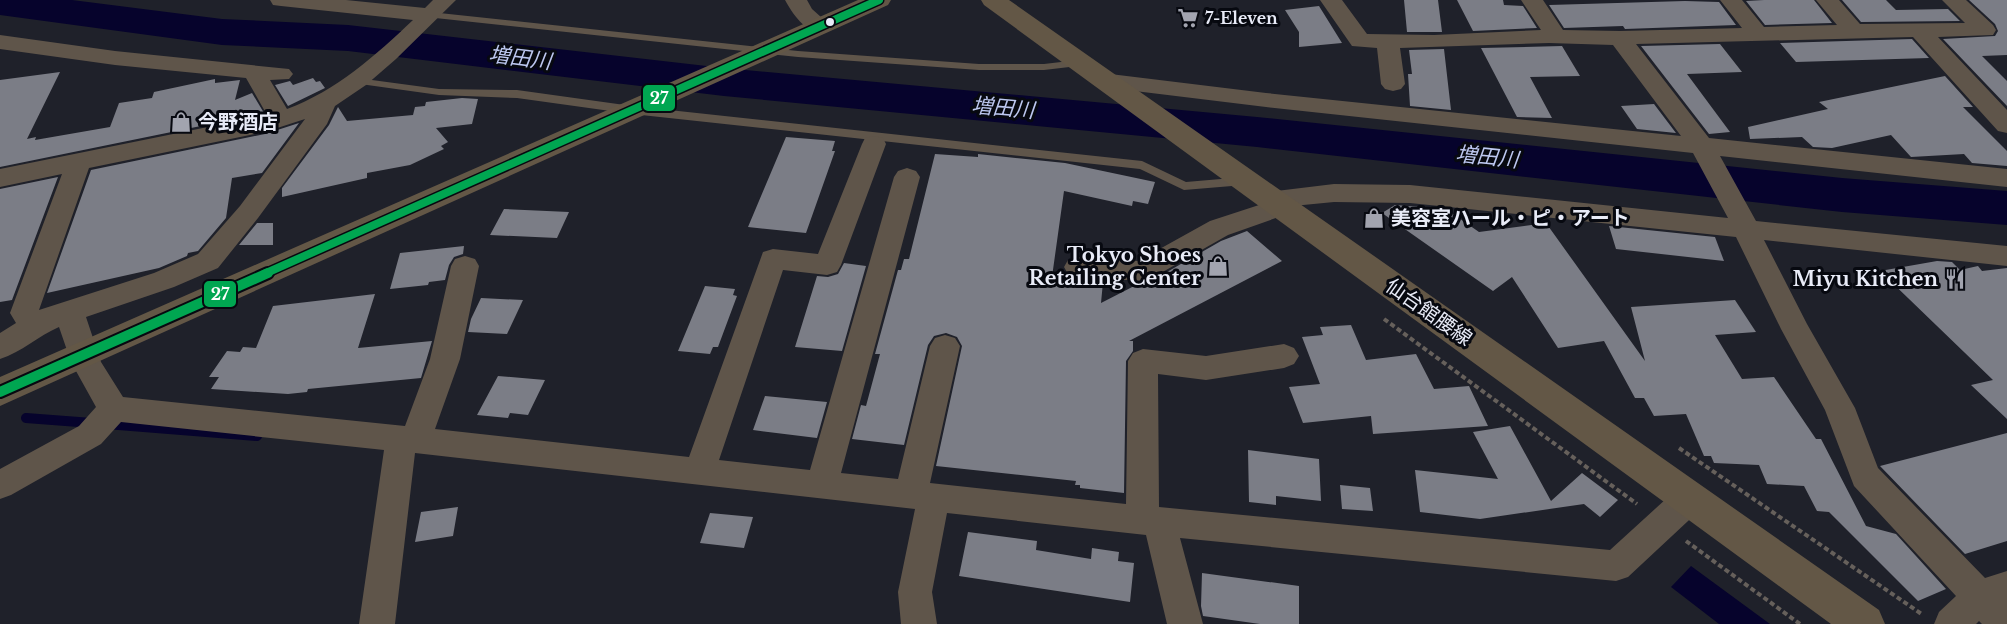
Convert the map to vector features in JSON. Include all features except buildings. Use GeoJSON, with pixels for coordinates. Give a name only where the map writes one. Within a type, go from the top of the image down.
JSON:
{"type":"FeatureCollection","features":[{"type":"Feature","properties":{"kind":"main road"},"geometry":{"type":"LineString","coordinates":[[0,392],[879,0]]}},
{"type":"Feature","properties":{"kind":"main road","name":"仙台館腰線"},"geometry":{"type":"LineString","coordinates":[[993,0],[1864,624]]}},
{"type":"Feature","properties":{"kind":"street"},"geometry":{"type":"LineString","coordinates":[[281,0],[433,12]]}},
{"type":"Feature","properties":{"kind":"street"},"geometry":{"type":"LineString","coordinates":[[796,0],[800,10],[820,26]]}},
{"type":"Feature","properties":{"kind":"street"},"geometry":{"type":"LineString","coordinates":[[1331,0],[1360,41],[1434,42],[1556,36],[1620,38],[1854,31],[1984,30],[1953,0]]}},
{"type":"Feature","properties":{"kind":"street"},"geometry":{"type":"LineString","coordinates":[[1532,0],[1556,36]]}},
{"type":"Feature","properties":{"kind":"street"},"geometry":{"type":"LineString","coordinates":[[1731,0],[1759,35]]}},
{"type":"Feature","properties":{"kind":"street"},"geometry":{"type":"LineString","coordinates":[[1827,0],[1854,31]]}},
{"type":"Feature","properties":{"kind":"street"},"geometry":{"type":"LineString","coordinates":[[0,178],[281,119],[324,102],[359,79],[433,12]]}},
{"type":"Feature","properties":{"kind":"street"},"geometry":{"type":"LineString","coordinates":[[1920,31],[2007,125]]}},
{"type":"Feature","properties":{"kind":"street"},"geometry":{"type":"LineString","coordinates":[[1620,38],[1701,145],[1744,225],[1795,329],[1840,408],[1865,476],[1993,592],[2005,624]]}},
{"type":"Feature","properties":{"kind":"street"},"geometry":{"type":"LineString","coordinates":[[1388,41],[1393,84]]}},
{"type":"Feature","properties":{"kind":"street"},"geometry":{"type":"LineString","coordinates":[[0,42],[115,58],[281,74]]}},
{"type":"Feature","properties":{"kind":"street"},"geometry":{"type":"LineString","coordinates":[[254,72],[281,119]]}},
{"type":"Feature","properties":{"kind":"street"},"geometry":{"type":"LineString","coordinates":[[1108,84],[2007,178]]}},
{"type":"Feature","properties":{"kind":"street"},"geometry":{"type":"LineString","coordinates":[[0,348],[36,325],[164,280],[208,261],[249,212],[318,119],[324,102]]}},
{"type":"Feature","properties":{"kind":"street"},"geometry":{"type":"LineString","coordinates":[[699,472],[773,259],[827,265],[874,144]]}},
{"type":"Feature","properties":{"kind":"street"},"geometry":{"type":"LineString","coordinates":[[36,325],[24,313],[79,162]]}},
{"type":"Feature","properties":{"kind":"street"},"geometry":{"type":"LineString","coordinates":[[822,485],[907,177]]}},
{"type":"Feature","properties":{"kind":"street"},"geometry":{"type":"LineString","coordinates":[[1078,267],[1142,271],[1219,228],[1256,190],[1410,194],[1744,225],[2007,256]]}},
{"type":"Feature","properties":{"kind":"street"},"geometry":{"type":"LineString","coordinates":[[377,624],[409,439],[445,358],[465,266]]}},
{"type":"Feature","properties":{"kind":"street"},"geometry":{"type":"LineString","coordinates":[[71,311],[73,332],[96,384],[104,420]]}},
{"type":"Feature","properties":{"kind":"street"},"geometry":{"type":"LineString","coordinates":[[919,624],[915,592],[922,496],[945,346]]}},
{"type":"Feature","properties":{"kind":"street"},"geometry":{"type":"LineString","coordinates":[[1185,624],[1157,527],[1143,361],[1206,368],[1284,356]]}},
{"type":"Feature","properties":{"kind":"street"},"geometry":{"type":"LineString","coordinates":[[0,485],[104,420],[409,439],[922,496],[1157,527],[1616,566],[1690,498]]}},
{"type":"Feature","properties":{"kind":"street"},"geometry":{"type":"LineString","coordinates":[[1952,624],[1993,592]]}},
{"type":"Feature","properties":{"kind":"lane"},"geometry":{"type":"LineString","coordinates":[[433,12],[758,53],[979,67],[1044,67],[1078,63]]}},
{"type":"Feature","properties":{"kind":"lane"},"geometry":{"type":"LineString","coordinates":[[359,79],[439,92],[517,94],[1142,165],[1184,186],[1256,190]]}},
{"type":"Feature","properties":{"kind":"shaded area"},"geometry":{"type":"Polygon","coordinates":[[[1691,566],[1770,624],[1719,624],[1671,587],[1691,566]]]}},
{"type":"Feature","properties":{"kind":"waterway","name":"増田川"},"geometry":{"type":"LineString","coordinates":[[0,3],[222,32],[348,38],[724,82],[1257,132],[1842,195],[2007,208]]}},
{"type":"Feature","properties":{"kind":"waterway"},"geometry":{"type":"LineString","coordinates":[[26,418],[92,423]]}},
{"type":"Feature","properties":{"kind":"waterway"},"geometry":{"type":"LineString","coordinates":[[106,424],[257,436]]}},
{"type":"Feature","properties":{"kind":"transit line","name":"27"},"geometry":{"type":"LineString","coordinates":[[0,392],[879,0]]}},
{"type":"Feature","properties":{"kind":"place","name":"7-Eleven"},"geometry":{"type":"Point","coordinates":[1188,18]}},
{"type":"Feature","properties":{"kind":"place","name":"今野酒店"},"geometry":{"type":"Point","coordinates":[181,122]}},
{"type":"Feature","properties":{"kind":"place","name":"美容室ハール・ピ・アート"},"geometry":{"type":"Point","coordinates":[1374,218]}},
{"type":"Feature","properties":{"kind":"place","name":"Tokyo Shoes Retailing Center"},"geometry":{"type":"Point","coordinates":[1218,266]}},
{"type":"Feature","properties":{"kind":"place","name":"Miyu Kitchen"},"geometry":{"type":"Point","coordinates":[1955,279]}}]}
